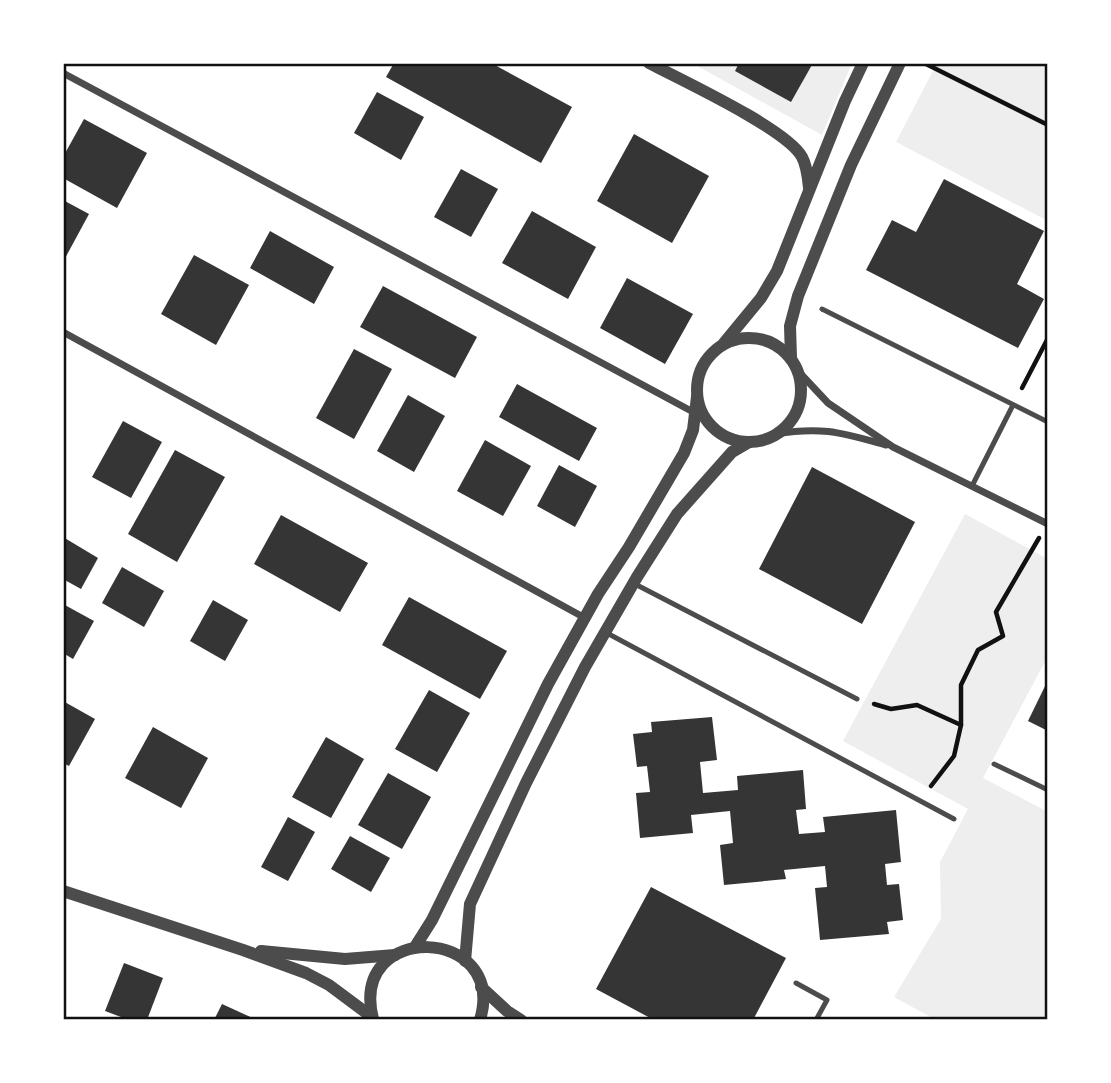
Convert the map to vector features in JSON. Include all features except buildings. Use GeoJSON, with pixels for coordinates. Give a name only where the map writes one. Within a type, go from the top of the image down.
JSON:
{"type":"FeatureCollection","features":[{"type":"Feature","properties":{"kind":"street"},"geometry":{"type":"LineString","coordinates":[[649,63],[768,127],[788,141],[801,155],[806,167],[809,190]]}},
{"type":"Feature","properties":{"kind":"street"},"geometry":{"type":"LineString","coordinates":[[723,344],[761,298],[777,271],[845,101],[863,63]]}},
{"type":"Feature","properties":{"kind":"street"},"geometry":{"type":"LineString","coordinates":[[791,358],[790,326],[798,296],[851,165],[900,63]]}},
{"type":"Feature","properties":{"kind":"street"},"geometry":{"type":"LineString","coordinates":[[63,73],[695,413]]}},
{"type":"Feature","properties":{"kind":"street"},"geometry":{"type":"LineString","coordinates":[[63,332],[585,618]]}},
{"type":"Feature","properties":{"kind":"street"},"geometry":{"type":"LineString","coordinates":[[415,947],[432,920],[548,684],[684,453],[692,430],[697,380],[703,363],[714,350],[730,340],[747,337],[764,339],[779,346],[828,403],[893,447],[1048,524]]}},
{"type":"Feature","properties":{"kind":"street"},"geometry":{"type":"LineString","coordinates":[[776,434],[793,419],[800,404],[802,388],[799,372]]}},
{"type":"Feature","properties":{"kind":"street"},"geometry":{"type":"LineString","coordinates":[[697,397],[703,414],[713,428],[726,437],[749,442]]}},
{"type":"Feature","properties":{"kind":"street"},"geometry":{"type":"LineString","coordinates":[[465,961],[470,904],[526,783],[633,583],[677,514],[696,490],[732,452],[749,442],[776,434],[805,429],[835,431],[893,447]]}},
{"type":"Feature","properties":{"kind":"street"},"geometry":{"type":"LineString","coordinates":[[63,891],[306,973],[329,985],[372,1018]]}},
{"type":"Feature","properties":{"kind":"street"},"geometry":{"type":"LineString","coordinates":[[243,950],[345,959],[395,954],[415,947],[436,947],[452,951],[465,961],[477,977],[483,1007],[480,1020]]}},
{"type":"Feature","properties":{"kind":"street"},"geometry":{"type":"LineString","coordinates":[[372,1018],[370,1004],[374,979],[395,954]]}},
{"type":"Feature","properties":{"kind":"street"},"geometry":{"type":"LineString","coordinates":[[481,987],[507,1011],[522,1020]]}},
{"type":"Feature","properties":{"kind":"lane"},"geometry":{"type":"LineString","coordinates":[[822,309],[1048,422]]}},
{"type":"Feature","properties":{"kind":"lane"},"geometry":{"type":"LineString","coordinates":[[972,486],[1013,405]]}},
{"type":"Feature","properties":{"kind":"lane"},"geometry":{"type":"LineString","coordinates":[[633,583],[857,699]]}},
{"type":"Feature","properties":{"kind":"lane"},"geometry":{"type":"LineString","coordinates":[[605,632],[954,819]]}},
{"type":"Feature","properties":{"kind":"lane"},"geometry":{"type":"LineString","coordinates":[[994,764],[1048,790]]}},
{"type":"Feature","properties":{"kind":"lane"},"geometry":{"type":"LineString","coordinates":[[796,983],[827,1000],[816,1020]]}},
{"type":"Feature","properties":{"kind":"path"},"geometry":{"type":"LineString","coordinates":[[924,63],[1048,125]]}},
{"type":"Feature","properties":{"kind":"path"},"geometry":{"type":"LineString","coordinates":[[1013,405],[1048,338]]}},
{"type":"Feature","properties":{"kind":"path"},"geometry":{"type":"LineString","coordinates":[[918,800],[954,756],[961,724],[961,685],[978,649],[1003,636],[996,612],[1048,524]]}},
{"type":"Feature","properties":{"kind":"path"},"geometry":{"type":"LineString","coordinates":[[857,699],[891,709],[916,705],[961,724]]}},
{"type":"Feature","properties":{"kind":"shaded area"},"geometry":{"type":"Polygon","coordinates":[[[692,63],[852,63],[822,135],[692,63]]]}},
{"type":"Feature","properties":{"kind":"shaded area"},"geometry":{"type":"Polygon","coordinates":[[[937,63],[1048,63],[1048,221],[896,142],[937,63]]]}},
{"type":"Feature","properties":{"kind":"shaded area"},"geometry":{"type":"Polygon","coordinates":[[[965,514],[1048,559],[1048,656],[983,778],[1048,812],[1048,1020],[936,1020],[894,997],[941,919],[940,862],[968,809],[843,741],[965,514]]]}}]}
